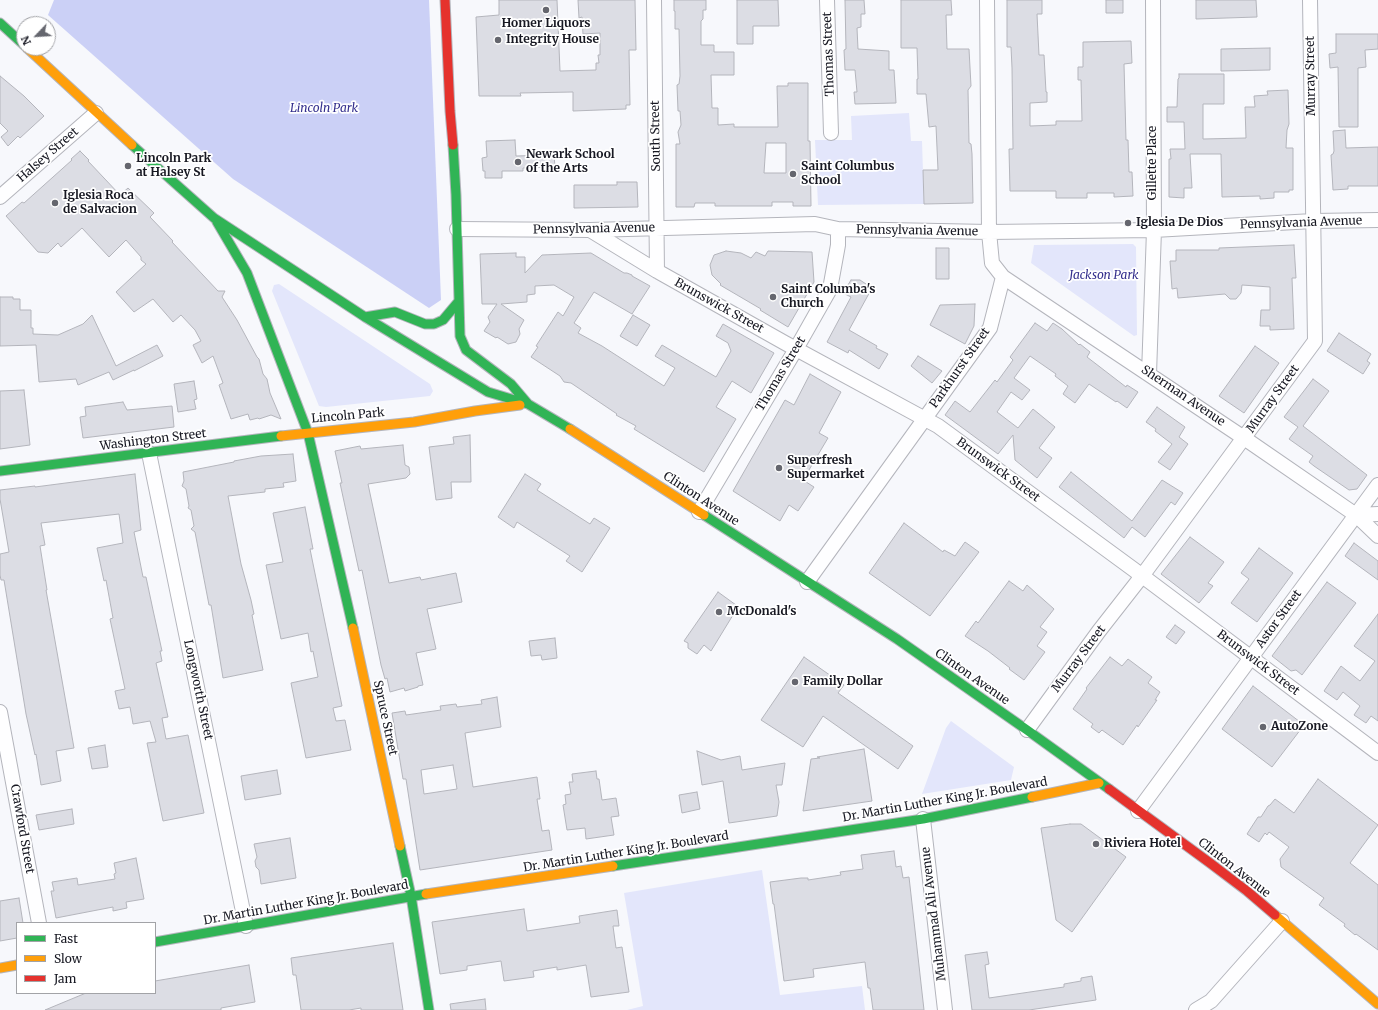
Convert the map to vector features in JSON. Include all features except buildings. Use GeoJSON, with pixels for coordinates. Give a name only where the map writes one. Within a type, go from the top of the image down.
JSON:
{"type":"FeatureCollection","features":[{"type":"Feature","properties":{"kind":"main road"},"geometry":{"type":"LineString","coordinates":[[445,0],[450,111],[456,195],[460,336],[466,350],[511,384],[528,404]]}},
{"type":"Feature","properties":{"kind":"main road"},"geometry":{"type":"LineString","coordinates":[[0,23],[16,38]]}},
{"type":"Feature","properties":{"kind":"main road","name":"Lincoln Park"},"geometry":{"type":"LineString","coordinates":[[35,56],[96,113],[214,218],[366,317],[488,392],[528,404]]}},
{"type":"Feature","properties":{"kind":"main road","name":"Lincoln Park"},"geometry":{"type":"LineString","coordinates":[[214,218],[247,273],[308,433],[414,422],[475,411],[528,404]]}},
{"type":"Feature","properties":{"kind":"main road"},"geometry":{"type":"LineString","coordinates":[[366,317],[395,312],[426,324],[434,324],[443,320],[459,301]]}},
{"type":"Feature","properties":{"kind":"main road","name":"Clinton Avenue"},"geometry":{"type":"LineString","coordinates":[[528,404],[897,639],[1027,730],[1247,891],[1378,1004]]}},
{"type":"Feature","properties":{"kind":"main road","name":"Washington Street"},"geometry":{"type":"LineString","coordinates":[[0,471],[308,433]]}},
{"type":"Feature","properties":{"kind":"main road","name":"Spruce Street"},"geometry":{"type":"LineString","coordinates":[[308,433],[343,583],[411,896],[429,1010]]}},
{"type":"Feature","properties":{"kind":"main road","name":"Dr. Martin Luther King Jr. Boulevard"},"geometry":{"type":"LineString","coordinates":[[156,942],[411,896],[923,819],[1099,783]]}},
{"type":"Feature","properties":{"kind":"main road"},"geometry":{"type":"LineString","coordinates":[[0,968],[16,965]]}},
{"type":"Feature","properties":{"kind":"street","name":"South Street"},"geometry":{"type":"LineString","coordinates":[[654,0],[657,271]]}},
{"type":"Feature","properties":{"kind":"street","name":"Thomas Street"},"geometry":{"type":"LineString","coordinates":[[827,0],[831,133]]}},
{"type":"Feature","properties":{"kind":"street"},"geometry":{"type":"LineString","coordinates":[[987,0],[989,232],[992,263],[1003,277]]}},
{"type":"Feature","properties":{"kind":"street","name":"Gillette Place"},"geometry":{"type":"LineString","coordinates":[[1150,374],[1154,230],[1153,0]]}},
{"type":"Feature","properties":{"kind":"street","name":"Murray Street"},"geometry":{"type":"LineString","coordinates":[[1027,730],[1315,341],[1310,0]]}},
{"type":"Feature","properties":{"kind":"street","name":"Halsey Street"},"geometry":{"type":"LineString","coordinates":[[0,197],[96,113]]}},
{"type":"Feature","properties":{"kind":"street","name":"Pennsylvania Avenue"},"geometry":{"type":"LineString","coordinates":[[457,229],[590,230],[815,224],[838,229],[989,232],[1154,230],[1313,221],[1378,220]]}},
{"type":"Feature","properties":{"kind":"street","name":"Thomas Street"},"geometry":{"type":"LineString","coordinates":[[699,512],[830,289],[838,244],[838,229]]}},
{"type":"Feature","properties":{"kind":"street","name":"Brunswick Street"},"geometry":{"type":"LineString","coordinates":[[590,230],[657,271],[938,426],[1142,576],[1378,753]]}},
{"type":"Feature","properties":{"kind":"street","name":"Sherman Avenue"},"geometry":{"type":"LineString","coordinates":[[1003,277],[1150,374],[1356,515],[1378,536]]}},
{"type":"Feature","properties":{"kind":"street","name":"Parkhurst Street"},"geometry":{"type":"LineString","coordinates":[[807,582],[990,328],[1003,277]]}},
{"type":"Feature","properties":{"kind":"street","name":"Longworth Street"},"geometry":{"type":"LineString","coordinates":[[149,453],[246,926]]}},
{"type":"Feature","properties":{"kind":"street","name":"Astor Street"},"geometry":{"type":"LineString","coordinates":[[1138,811],[1378,485]]}},
{"type":"Feature","properties":{"kind":"street"},"geometry":{"type":"LineString","coordinates":[[1356,515],[1378,514]]}},
{"type":"Feature","properties":{"kind":"street","name":"Crawford Street"},"geometry":{"type":"LineString","coordinates":[[0,712],[39,922]]}},
{"type":"Feature","properties":{"kind":"street","name":"Muhammad Ali Avenue"},"geometry":{"type":"LineString","coordinates":[[923,819],[945,1010]]}},
{"type":"Feature","properties":{"kind":"street"},"geometry":{"type":"LineString","coordinates":[[1196,1010],[1211,1001],[1282,921]]}},
{"type":"Feature","properties":{"kind":"green space","name":"Lincoln Park"},"geometry":{"type":"Polygon","coordinates":[[[54,0],[429,0],[441,300],[429,308],[233,179],[56,22],[56,16],[48,15],[54,0]]]}},
{"type":"Feature","properties":{"kind":"green space"},"geometry":{"type":"Polygon","coordinates":[[[909,113],[911,141],[922,141],[924,204],[818,205],[815,140],[852,140],[851,116],[909,113]]]}},
{"type":"Feature","properties":{"kind":"green space","name":"Jackson Park"},"geometry":{"type":"Polygon","coordinates":[[[1133,244],[1136,247],[1137,335],[1134,336],[1031,263],[1034,245],[1133,244]]]}},
{"type":"Feature","properties":{"kind":"green space"},"geometry":{"type":"Polygon","coordinates":[[[279,284],[430,384],[433,391],[430,396],[326,407],[319,406],[272,291],[274,285],[279,284]]]}},
{"type":"Feature","properties":{"kind":"green space"},"geometry":{"type":"Polygon","coordinates":[[[951,721],[1014,767],[1011,780],[922,794],[946,728],[951,721]]]}},
{"type":"Feature","properties":{"kind":"green space"},"geometry":{"type":"Polygon","coordinates":[[[762,870],[780,995],[862,986],[865,1010],[627,1010],[643,1006],[624,893],[762,870]]]}},
{"type":"Feature","properties":{"kind":"traffic: fast"},"geometry":{"type":"LineString","coordinates":[[0,23],[16,38]]}},
{"type":"Feature","properties":{"kind":"traffic: fast"},"geometry":{"type":"LineString","coordinates":[[132,145],[214,218],[365,317],[488,392],[528,404],[570,429]]}},
{"type":"Feature","properties":{"kind":"traffic: fast"},"geometry":{"type":"LineString","coordinates":[[453,145],[460,336],[466,350],[511,384],[528,404]]}},
{"type":"Feature","properties":{"kind":"traffic: fast"},"geometry":{"type":"LineString","coordinates":[[217,222],[247,273],[308,433],[353,628]]}},
{"type":"Feature","properties":{"kind":"traffic: fast"},"geometry":{"type":"LineString","coordinates":[[365,317],[395,312],[425,324],[434,324],[443,320],[459,301]]}},
{"type":"Feature","properties":{"kind":"traffic: fast"},"geometry":{"type":"LineString","coordinates":[[0,471],[281,436]]}},
{"type":"Feature","properties":{"kind":"traffic: fast"},"geometry":{"type":"LineString","coordinates":[[704,515],[897,639],[1109,789]]}},
{"type":"Feature","properties":{"kind":"traffic: fast"},"geometry":{"type":"LineString","coordinates":[[613,866],[923,819],[1032,797]]}},
{"type":"Feature","properties":{"kind":"traffic: fast"},"geometry":{"type":"LineString","coordinates":[[400,846],[411,896],[429,1010]]}},
{"type":"Feature","properties":{"kind":"traffic: fast"},"geometry":{"type":"LineString","coordinates":[[156,942],[426,894]]}},
{"type":"Feature","properties":{"kind":"traffic: slow"},"geometry":{"type":"LineString","coordinates":[[36,56],[132,145]]}},
{"type":"Feature","properties":{"kind":"traffic: slow"},"geometry":{"type":"LineString","coordinates":[[281,436],[414,422],[475,411],[520,405]]}},
{"type":"Feature","properties":{"kind":"traffic: slow"},"geometry":{"type":"LineString","coordinates":[[570,429],[704,515]]}},
{"type":"Feature","properties":{"kind":"traffic: slow"},"geometry":{"type":"LineString","coordinates":[[353,628],[400,846]]}},
{"type":"Feature","properties":{"kind":"traffic: slow"},"geometry":{"type":"LineString","coordinates":[[1032,797],[1099,783]]}},
{"type":"Feature","properties":{"kind":"traffic: slow"},"geometry":{"type":"LineString","coordinates":[[426,894],[613,866]]}},
{"type":"Feature","properties":{"kind":"traffic: slow"},"geometry":{"type":"LineString","coordinates":[[1275,915],[1378,1004]]}},
{"type":"Feature","properties":{"kind":"traffic: slow"},"geometry":{"type":"LineString","coordinates":[[0,968],[16,965]]}},
{"type":"Feature","properties":{"kind":"traffic: jam"},"geometry":{"type":"LineString","coordinates":[[445,0],[453,145]]}},
{"type":"Feature","properties":{"kind":"traffic: jam"},"geometry":{"type":"LineString","coordinates":[[1109,789],[1247,891],[1275,915]]}},
{"type":"Feature","properties":{"kind":"place","name":"Homer Liquors"},"geometry":{"type":"Point","coordinates":[546,10]}},
{"type":"Feature","properties":{"kind":"place","name":"Integrity House"},"geometry":{"type":"Point","coordinates":[498,40]}},
{"type":"Feature","properties":{"kind":"place","name":"Newark School of the Arts"},"geometry":{"type":"Point","coordinates":[518,162]}},
{"type":"Feature","properties":{"kind":"place","name":"Lincoln Park at Halsey St"},"geometry":{"type":"Point","coordinates":[128,166]}},
{"type":"Feature","properties":{"kind":"place","name":"Saint Columbus School"},"geometry":{"type":"Point","coordinates":[793,174]}},
{"type":"Feature","properties":{"kind":"place","name":"Iglesia Roca de Salvacion"},"geometry":{"type":"Point","coordinates":[55,203]}},
{"type":"Feature","properties":{"kind":"place","name":"Iglesia De Dios"},"geometry":{"type":"Point","coordinates":[1128,223]}},
{"type":"Feature","properties":{"kind":"place","name":"Saint Columba's Church"},"geometry":{"type":"Point","coordinates":[773,297]}},
{"type":"Feature","properties":{"kind":"place","name":"Superfresh Supermarket"},"geometry":{"type":"Point","coordinates":[779,468]}},
{"type":"Feature","properties":{"kind":"place","name":"McDonald's"},"geometry":{"type":"Point","coordinates":[719,612]}},
{"type":"Feature","properties":{"kind":"place","name":"Family Dollar"},"geometry":{"type":"Point","coordinates":[795,682]}},
{"type":"Feature","properties":{"kind":"place","name":"AutoZone"},"geometry":{"type":"Point","coordinates":[1263,727]}},
{"type":"Feature","properties":{"kind":"place","name":"Riviera Hotel"},"geometry":{"type":"Point","coordinates":[1096,844]}}]}
